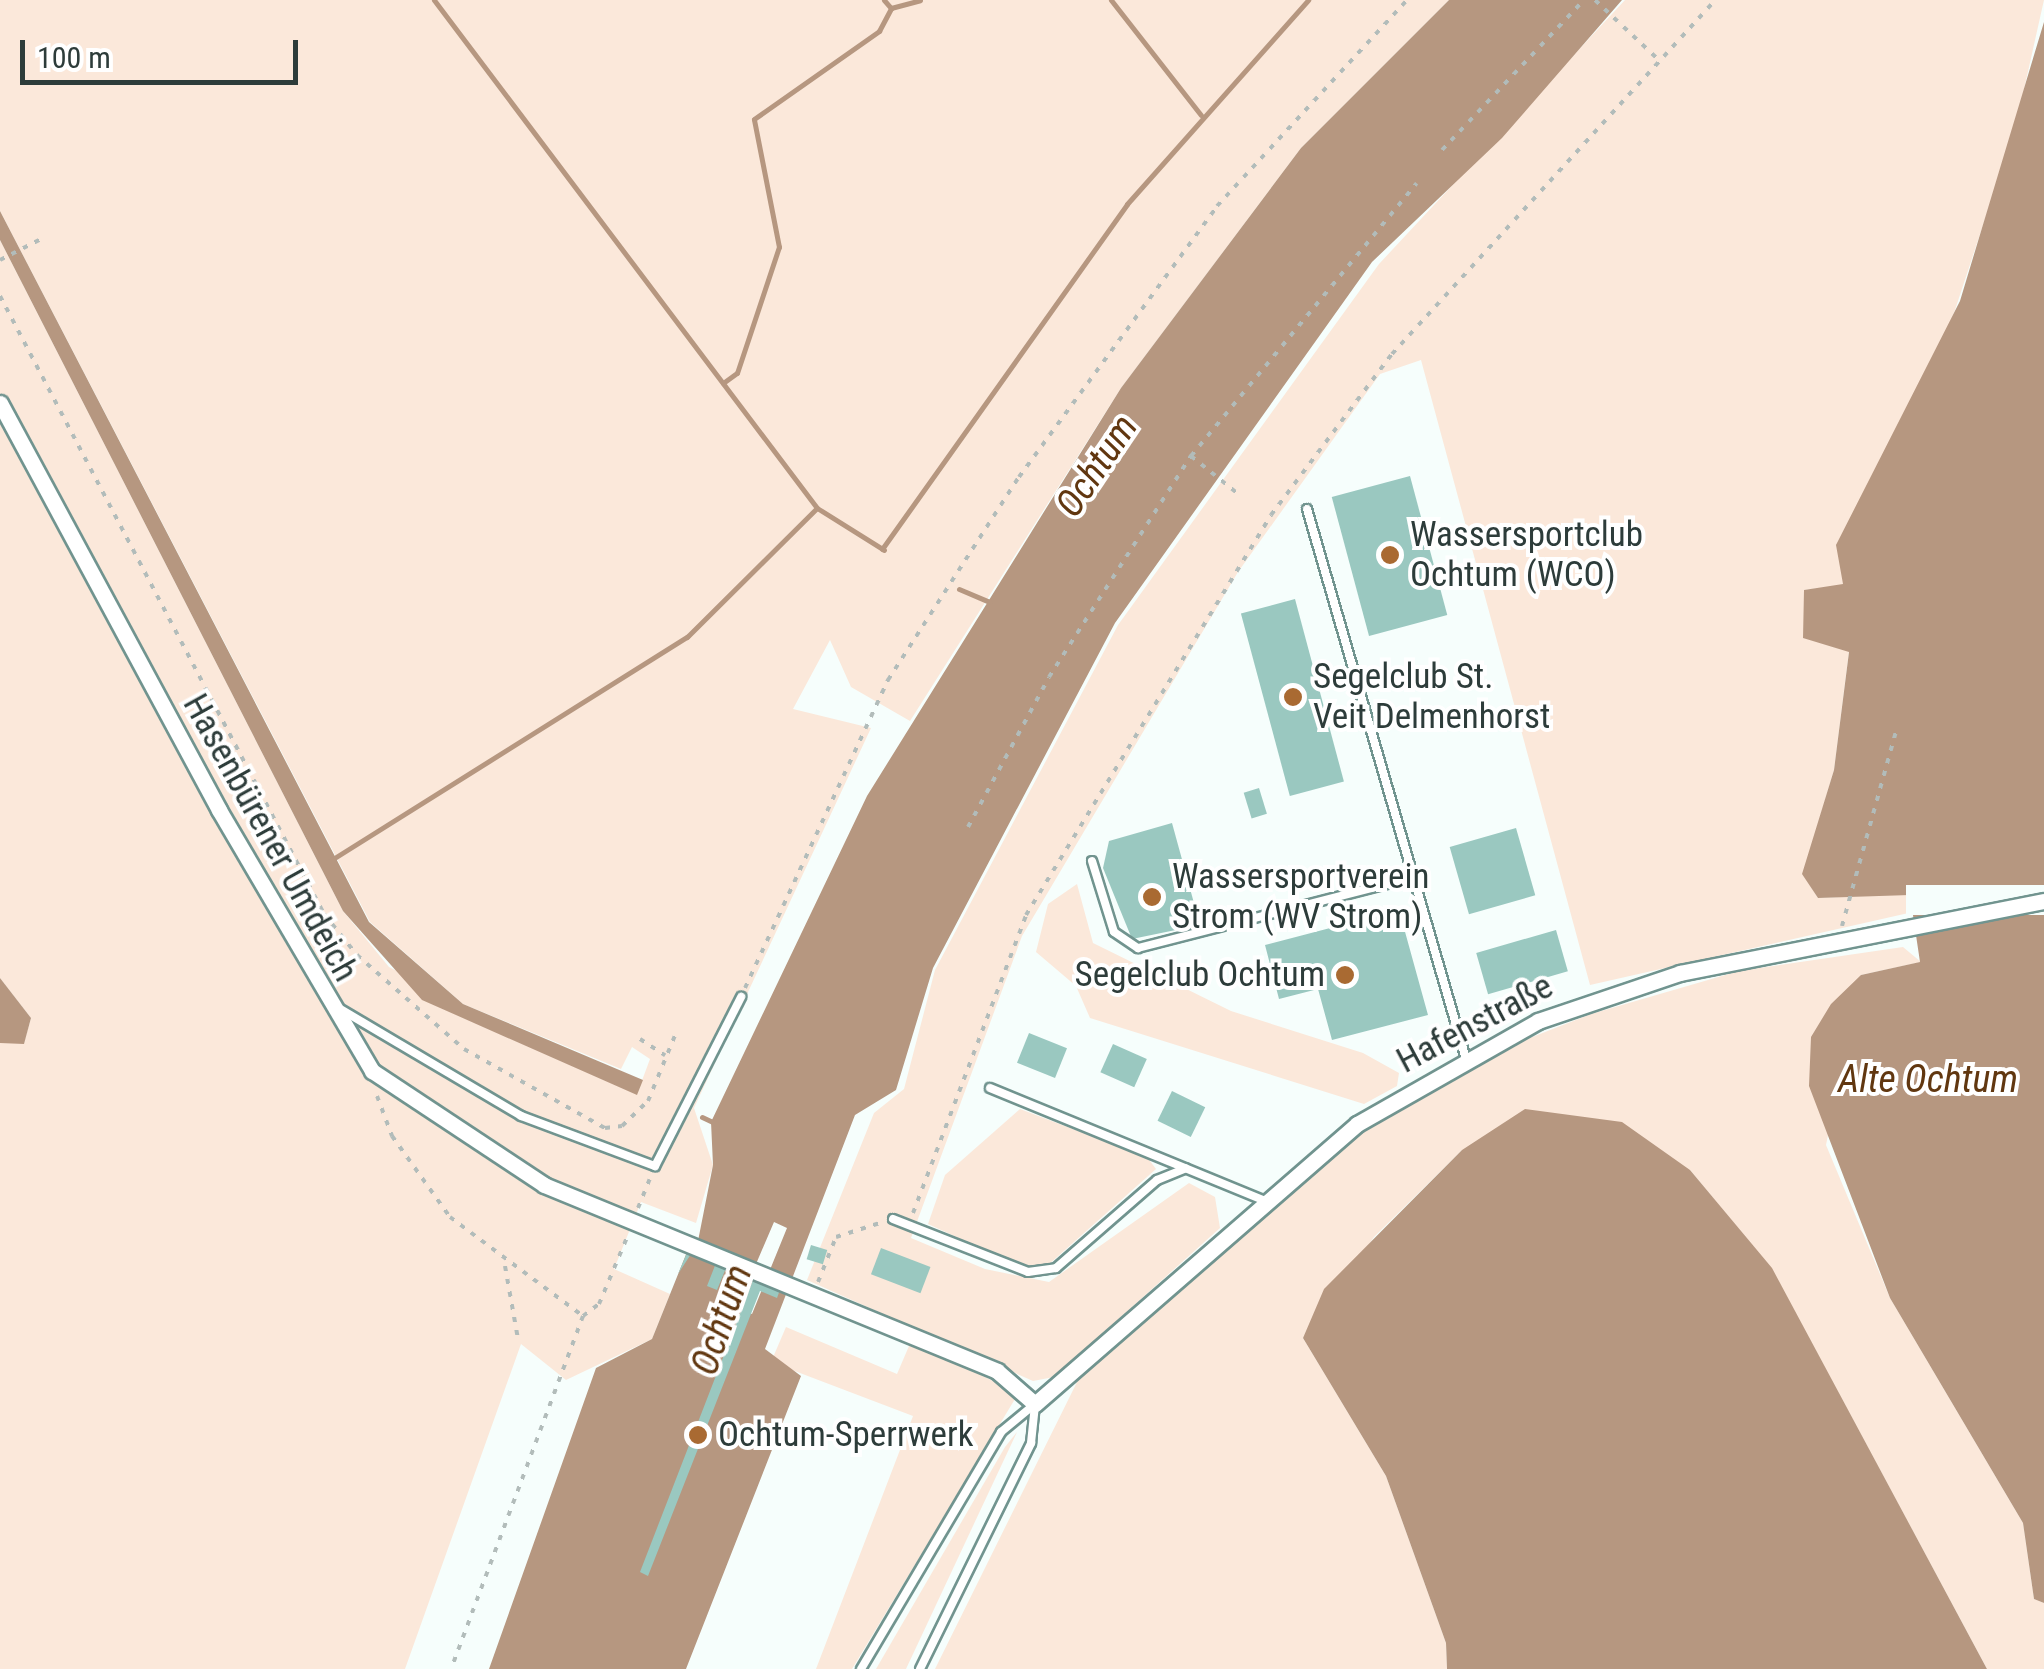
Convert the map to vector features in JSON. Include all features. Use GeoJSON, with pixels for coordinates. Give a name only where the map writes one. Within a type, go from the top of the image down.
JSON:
{"type":"FeatureCollection","features":[{"type":"Feature","properties":{"kind":"street","name":"Hasenbürener Umdeich"},"geometry":{"type":"LineString","coordinates":[[0,403],[325,1000],[372,1071],[501,1163],[997,1371],[1035,1404]]}},
{"type":"Feature","properties":{"kind":"street","name":"Hafenstraße"},"geometry":{"type":"LineString","coordinates":[[1035,1404],[1266,1202],[1378,1110],[1466,1058],[1614,992],[1839,939],[2044,901]]}},
{"type":"Feature","properties":{"kind":"lane"},"geometry":{"type":"LineString","coordinates":[[1308,509],[1466,1058]]}},
{"type":"Feature","properties":{"kind":"lane"},"geometry":{"type":"LineString","coordinates":[[1092,861],[1114,932],[1138,948],[1415,877]]}},
{"type":"Feature","properties":{"kind":"lane"},"geometry":{"type":"LineString","coordinates":[[325,1000],[522,1116],[656,1166],[741,997]]}},
{"type":"Feature","properties":{"kind":"lane"},"geometry":{"type":"LineString","coordinates":[[990,1088],[1266,1202]]}},
{"type":"Feature","properties":{"kind":"lane"},"geometry":{"type":"LineString","coordinates":[[893,1220],[1028,1272],[1056,1268],[1158,1180],[1186,1168]]}},
{"type":"Feature","properties":{"kind":"lane"},"geometry":{"type":"LineString","coordinates":[[861,1669],[1001,1432],[1035,1404]]}},
{"type":"Feature","properties":{"kind":"lane"},"geometry":{"type":"LineString","coordinates":[[920,1669],[1031,1443],[1035,1404]]}},
{"type":"Feature","properties":{"kind":"path"},"geometry":{"type":"LineString","coordinates":[[741,997],[876,703],[1123,330],[1217,206],[1407,0]]}},
{"type":"Feature","properties":{"kind":"path"},"geometry":{"type":"LineString","coordinates":[[1442,150],[1584,0]]}},
{"type":"Feature","properties":{"kind":"path"},"geometry":{"type":"LineString","coordinates":[[1595,0],[1660,60]]}},
{"type":"Feature","properties":{"kind":"path"},"geometry":{"type":"LineString","coordinates":[[814,1293],[836,1236],[918,1211],[1026,915],[1271,515],[1392,354],[1716,0]]}},
{"type":"Feature","properties":{"kind":"path"},"geometry":{"type":"LineString","coordinates":[[968,827],[1049,677],[1191,456],[1416,183]]}},
{"type":"Feature","properties":{"kind":"path"},"geometry":{"type":"LineString","coordinates":[[0,260],[43,238]]}},
{"type":"Feature","properties":{"kind":"path"},"geometry":{"type":"LineString","coordinates":[[0,296],[324,914],[357,955],[464,1049],[605,1128],[636,1116],[676,1033]]}},
{"type":"Feature","properties":{"kind":"path"},"geometry":{"type":"LineString","coordinates":[[1191,456],[1237,492]]}},
{"type":"Feature","properties":{"kind":"path"},"geometry":{"type":"LineString","coordinates":[[1839,939],[1897,728]]}},
{"type":"Feature","properties":{"kind":"path"},"geometry":{"type":"LineString","coordinates":[[640,1038],[666,1056]]}},
{"type":"Feature","properties":{"kind":"path"},"geometry":{"type":"LineString","coordinates":[[372,1071],[414,1171],[504,1263],[583,1316]]}},
{"type":"Feature","properties":{"kind":"path"},"geometry":{"type":"LineString","coordinates":[[451,1669],[583,1316],[599,1304],[656,1166]]}},
{"type":"Feature","properties":{"kind":"path"},"geometry":{"type":"LineString","coordinates":[[504,1263],[518,1339]]}},
{"type":"Feature","properties":{"kind":"shaded area"},"geometry":{"type":"Polygon","coordinates":[[[0,0],[1449,0],[1301,148],[1121,388],[910,721],[851,687],[830,640],[793,709],[871,728],[694,1108],[713,1165],[696,1223],[641,1202],[614,1269],[670,1294],[652,1339],[566,1380],[521,1344],[405,1669],[0,1669],[0,1043],[24,1043],[31,1018],[0,978],[0,240],[343,911],[389,967],[637,1094],[650,1059],[632,1047],[621,1069],[463,1004],[370,922],[0,211],[0,0]]]}},
{"type":"Feature","properties":{"kind":"shaded area"},"geometry":{"type":"Polygon","coordinates":[[[1625,0],[2044,0],[2016,125],[1955,310],[1843,585],[1805,590],[1849,651],[1834,770],[1803,874],[1818,898],[1910,894],[1913,912],[1590,985],[1421,360],[1380,374],[1238,572],[1022,936],[911,1238],[985,1269],[1049,1282],[1189,1183],[1215,1197],[1220,1228],[1054,1377],[1033,1381],[807,1280],[874,1113],[904,1089],[935,970],[1118,625],[1379,264],[1625,0]]]}},
{"type":"Feature","properties":{"kind":"shaded area"},"geometry":{"type":"Polygon","coordinates":[[[1077,884],[1093,943],[1231,1011],[1363,1053],[1399,1073],[1397,1086],[1364,1104],[1090,1018],[1076,986],[1036,952],[1048,904],[1077,884]]]}},
{"type":"Feature","properties":{"kind":"shaded area"},"geometry":{"type":"Polygon","coordinates":[[[1903,947],[1921,962],[1861,975],[1826,1145],[1890,1298],[2023,1523],[2034,1599],[2044,1603],[2044,1669],[1987,1669],[1772,1269],[1690,1170],[1462,1150],[1374,1237],[1303,1338],[1386,1476],[1446,1643],[1447,1669],[935,1669],[1079,1378],[1362,1130],[1497,1051],[1591,1014],[1739,971],[1903,947]]]}},
{"type":"Feature","properties":{"kind":"shaded area"},"geometry":{"type":"Polygon","coordinates":[[[1020,1109],[1147,1157],[1156,1169],[1047,1266],[1024,1268],[928,1224],[945,1175],[1020,1109]]]}},
{"type":"Feature","properties":{"kind":"shaded area"},"geometry":{"type":"Polygon","coordinates":[[[786,1327],[897,1374],[912,1339],[1018,1394],[852,1669],[816,1669],[913,1416],[771,1362],[786,1327]]]}},
{"type":"Feature","properties":{"kind":"shaded area"},"geometry":{"type":"Polygon","coordinates":[[[1017,1432],[906,1669],[876,1669],[1005,1447],[1017,1432]]]}},
{"type":"Feature","properties":{"kind":"water","name":"Ochtum"},"geometry":{"type":"Polygon","coordinates":[[[1449,0],[1622,0],[1502,138],[1372,262],[1115,623],[933,968],[896,1090],[855,1115],[765,1349],[801,1376],[686,1669],[489,1669],[596,1368],[652,1339],[689,1247],[756,1274],[742,1310],[752,1314],[787,1228],[774,1222],[756,1264],[698,1241],[713,1165],[711,1122],[867,796],[1121,388],[1301,148],[1449,0]]]}},
{"type":"Feature","properties":{"kind":"water","name":"Alte Ochtum"},"geometry":{"type":"Polygon","coordinates":[[[2044,22],[2044,1603],[2034,1599],[2023,1523],[1890,1298],[1809,1086],[1811,1037],[1831,1004],[1861,975],[1920,962],[1910,895],[1818,898],[1802,874],[1834,770],[1849,652],[1803,638],[1804,590],[1843,584],[1836,545],[1960,301],[2044,22]]]}},
{"type":"Feature","properties":{"kind":"water"},"geometry":{"type":"Polygon","coordinates":[[[0,211],[369,922],[463,1004],[643,1080],[637,1095],[422,1000],[343,911],[0,240],[0,211]]]}},
{"type":"Feature","properties":{"kind":"water"},"geometry":{"type":"Polygon","coordinates":[[[0,978],[31,1018],[24,1044],[0,1043],[0,978]]]}},
{"type":"Feature","properties":{"kind":"water"},"geometry":{"type":"Polygon","coordinates":[[[1525,1109],[1622,1122],[1690,1170],[1772,1268],[1987,1669],[1447,1669],[1446,1643],[1386,1476],[1303,1338],[1324,1289],[1462,1150],[1525,1109]]]}},
{"type":"Feature","properties":{"kind":"pier"},"geometry":{"type":"Polygon","coordinates":[[[1906,885],[2044,885],[2044,915],[1906,915],[1906,885]]]}},
{"type":"Feature","properties":{"kind":"building","name":"Wassersportclub Ochtum (WCO)"},"geometry":{"type":"Polygon","coordinates":[[[1410,476],[1447,615],[1369,636],[1332,497],[1410,476]]]}},
{"type":"Feature","properties":{"kind":"building","name":"Segelclub St. Veit Delmenhorst"},"geometry":{"type":"Polygon","coordinates":[[[1295,599],[1344,782],[1290,796],[1241,613],[1295,599]]]}},
{"type":"Feature","properties":{"kind":"building"},"geometry":{"type":"Polygon","coordinates":[[[1259,788],[1267,814],[1252,818],[1244,793],[1259,788]]]}},
{"type":"Feature","properties":{"kind":"building","name":"Wassersportverein Strom (WV Strom)"},"geometry":{"type":"Polygon","coordinates":[[[1172,823],[1200,925],[1132,939],[1103,868],[1109,841],[1172,823]]]}},
{"type":"Feature","properties":{"kind":"building"},"geometry":{"type":"Polygon","coordinates":[[[1516,828],[1535,895],[1469,914],[1450,847],[1516,828]]]}},
{"type":"Feature","properties":{"kind":"building","name":"Segelclub Ochtum"},"geometry":{"type":"Polygon","coordinates":[[[1399,910],[1428,1015],[1332,1040],[1318,989],[1279,999],[1265,945],[1399,910]]]}},
{"type":"Feature","properties":{"kind":"building"},"geometry":{"type":"Polygon","coordinates":[[[1556,930],[1568,971],[1488,994],[1476,953],[1556,930]]]}},
{"type":"Feature","properties":{"kind":"building"},"geometry":{"type":"Polygon","coordinates":[[[1029,1033],[1067,1048],[1055,1078],[1017,1063],[1029,1033]]]}},
{"type":"Feature","properties":{"kind":"building"},"geometry":{"type":"Polygon","coordinates":[[[1113,1044],[1147,1059],[1134,1087],[1100,1072],[1113,1044]]]}},
{"type":"Feature","properties":{"kind":"building"},"geometry":{"type":"Polygon","coordinates":[[[1172,1091],[1205,1107],[1191,1137],[1158,1121],[1172,1091]]]}},
{"type":"Feature","properties":{"kind":"building"},"geometry":{"type":"Polygon","coordinates":[[[811,1245],[827,1250],[823,1264],[807,1259],[811,1245]]]}},
{"type":"Feature","properties":{"kind":"building","name":"Ochtum-Sperrwerk"},"geometry":{"type":"Polygon","coordinates":[[[689,1248],[782,1284],[777,1298],[760,1291],[648,1576],[640,1572],[753,1280],[726,1268],[717,1290],[707,1286],[716,1263],[691,1254],[678,1274],[689,1248]]]}},
{"type":"Feature","properties":{"kind":"building"},"geometry":{"type":"Polygon","coordinates":[[[881,1248],[930,1267],[920,1293],[871,1274],[881,1248]]]}},
{"type":"Feature","properties":{"kind":"waterway"},"geometry":{"type":"LineString","coordinates":[[434,0],[817,508],[884,550]]}},
{"type":"Feature","properties":{"kind":"waterway"},"geometry":{"type":"LineString","coordinates":[[884,0],[891,8],[920,0]]}},
{"type":"Feature","properties":{"kind":"waterway"},"geometry":{"type":"LineString","coordinates":[[1111,0],[1201,115]]}},
{"type":"Feature","properties":{"kind":"waterway"},"geometry":{"type":"LineString","coordinates":[[882,549],[1127,204],[1308,0]]}},
{"type":"Feature","properties":{"kind":"waterway"},"geometry":{"type":"LineString","coordinates":[[723,383],[737,373],[779,247],[754,119],[879,31],[891,8]]}},
{"type":"Feature","properties":{"kind":"waterway"},"geometry":{"type":"LineString","coordinates":[[328,862],[687,637],[817,508]]}},
{"type":"Feature","properties":{"kind":"waterway"},"geometry":{"type":"LineString","coordinates":[[959,589],[989,602]]}},
{"type":"Feature","properties":{"kind":"waterway"},"geometry":{"type":"LineString","coordinates":[[702,1117],[717,1124]]}},
{"type":"Feature","properties":{"kind":"place","name":"Wassersportclub Ochtum (WCO)"},"geometry":{"type":"Point","coordinates":[1390,555]}},
{"type":"Feature","properties":{"kind":"place","name":"Segelclub St. Veit Delmenhorst"},"geometry":{"type":"Point","coordinates":[1293,697]}},
{"type":"Feature","properties":{"kind":"place","name":"Wassersportverein Strom (WV Strom)"},"geometry":{"type":"Point","coordinates":[1152,897]}},
{"type":"Feature","properties":{"kind":"place","name":"Segelclub Ochtum"},"geometry":{"type":"Point","coordinates":[1345,975]}},
{"type":"Feature","properties":{"kind":"place","name":"Ochtum-Sperrwerk"},"geometry":{"type":"Point","coordinates":[698,1435]}}]}
